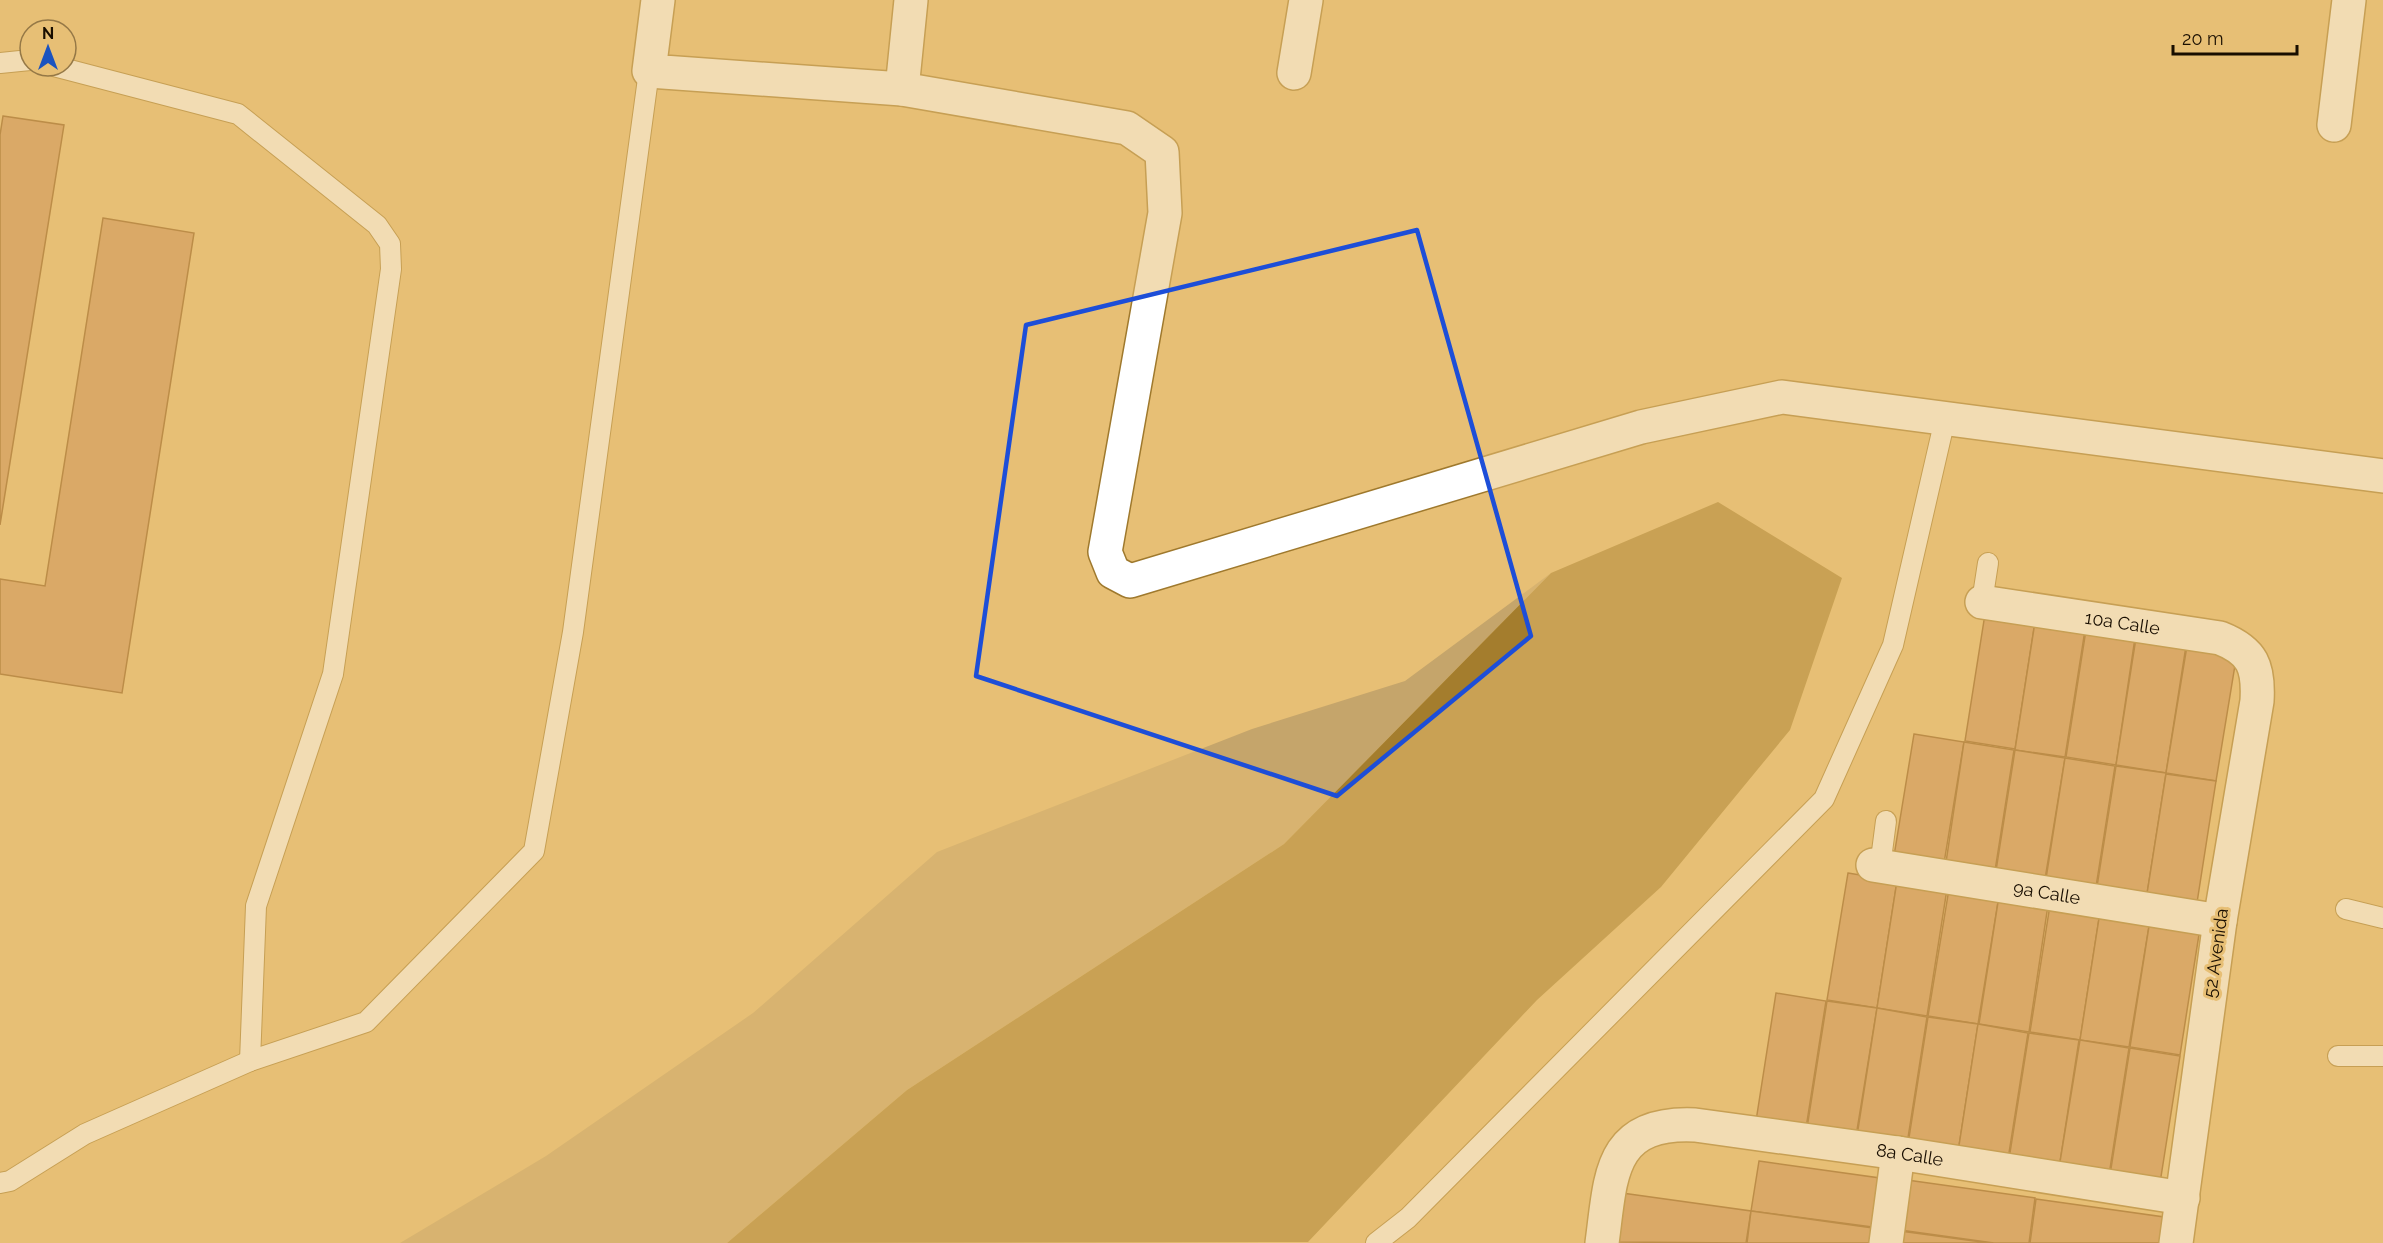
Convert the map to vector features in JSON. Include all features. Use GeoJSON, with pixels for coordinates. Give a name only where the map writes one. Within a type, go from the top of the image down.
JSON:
{"type":"FeatureCollection","features":[{"type":"Feature","properties":{"kind":"street"},"geometry":{"type":"LineString","coordinates":[[658,0],[649,71],[902,89],[1127,128],[1162,152],[1165,213],[1105,552],[1113,572],[1130,581],[1641,427],[1782,397],[2383,476]]}},
{"type":"Feature","properties":{"kind":"street"},"geometry":{"type":"LineString","coordinates":[[902,89],[911,0]]}},
{"type":"Feature","properties":{"kind":"street"},"geometry":{"type":"LineString","coordinates":[[1294,73],[1306,0]]}},
{"type":"Feature","properties":{"kind":"street"},"geometry":{"type":"LineString","coordinates":[[2334,125],[2349,0]]}},
{"type":"Feature","properties":{"kind":"street","name":"10a Calle"},"geometry":{"type":"LineString","coordinates":[[1982,602],[2220,638],[2235,644],[2253,664]]}},
{"type":"Feature","properties":{"kind":"street","name":"52 Avenida"},"geometry":{"type":"LineString","coordinates":[[2176,1243],[2220,921],[2258,701],[2258,676],[2253,664]]}},
{"type":"Feature","properties":{"kind":"street","name":"9a Calle"},"geometry":{"type":"LineString","coordinates":[[1876,866],[2220,921]]}},
{"type":"Feature","properties":{"kind":"street","name":"8a Calle"},"geometry":{"type":"LineString","coordinates":[[1602,1243],[1612,1170],[1618,1157],[1638,1136],[1666,1125],[1695,1125],[1898,1153],[2183,1198]]}},
{"type":"Feature","properties":{"kind":"street"},"geometry":{"type":"LineString","coordinates":[[1886,1243],[1898,1153]]}},
{"type":"Feature","properties":{"kind":"lane"},"geometry":{"type":"LineString","coordinates":[[0,63],[18,61]]}},
{"type":"Feature","properties":{"kind":"lane"},"geometry":{"type":"LineString","coordinates":[[0,1183],[10,1181],[85,1134],[250,1061],[366,1022],[534,851],[573,632],[649,71]]}},
{"type":"Feature","properties":{"kind":"lane"},"geometry":{"type":"LineString","coordinates":[[78,72],[238,114],[376,225],[390,244],[391,269],[333,674],[256,906],[250,1061]]}},
{"type":"Feature","properties":{"kind":"lane"},"geometry":{"type":"LineString","coordinates":[[1376,1243],[1408,1218],[1824,799],[1893,645],[1945,419]]}},
{"type":"Feature","properties":{"kind":"lane"},"geometry":{"type":"LineString","coordinates":[[1982,602],[1988,563]]}},
{"type":"Feature","properties":{"kind":"lane"},"geometry":{"type":"LineString","coordinates":[[1876,866],[1886,821]]}},
{"type":"Feature","properties":{"kind":"lane"},"geometry":{"type":"LineString","coordinates":[[2346,909],[2383,918]]}},
{"type":"Feature","properties":{"kind":"lane"},"geometry":{"type":"LineString","coordinates":[[2338,1056],[2383,1056]]}},
{"type":"Feature","properties":{"kind":"highlighted area"},"geometry":{"type":"Polygon","coordinates":[[[1417,230],[1531,636],[1337,796],[976,676],[1026,325],[1417,230]]]}},
{"type":"Feature","properties":{"kind":"shaded area"},"geometry":{"type":"Polygon","coordinates":[[[1718,502],[1842,578],[1790,730],[1661,887],[1537,1000],[1308,1242],[727,1243],[907,1090],[1284,844],[1551,573],[1718,502]]]}},
{"type":"Feature","properties":{"kind":"shaded area"},"geometry":{"type":"Polygon","coordinates":[[[1551,573],[1284,844],[907,1090],[727,1243],[400,1243],[546,1156],[753,1013],[937,852],[1252,729],[1405,681],[1551,573]]]}},
{"type":"Feature","properties":{"kind":"building"},"geometry":{"type":"Polygon","coordinates":[[[3,116],[64,125],[0,525],[0,135],[3,116]]]}},
{"type":"Feature","properties":{"kind":"building"},"geometry":{"type":"Polygon","coordinates":[[[103,218],[194,233],[122,693],[0,674],[0,579],[45,586],[103,218]]]}},
{"type":"Feature","properties":{"kind":"building"},"geometry":{"type":"Polygon","coordinates":[[[1985,614],[2035,622],[2015,749],[1965,741],[1985,614]]]}},
{"type":"Feature","properties":{"kind":"building"},"geometry":{"type":"Polygon","coordinates":[[[2035,622],[2085,630],[2065,757],[2015,750],[2035,622]]]}},
{"type":"Feature","properties":{"kind":"building"},"geometry":{"type":"Polygon","coordinates":[[[2086,630],[2135,638],[2116,765],[2066,757],[2086,630]]]}},
{"type":"Feature","properties":{"kind":"building"},"geometry":{"type":"Polygon","coordinates":[[[2136,638],[2186,646],[2166,773],[2116,765],[2136,638]]]}},
{"type":"Feature","properties":{"kind":"building"},"geometry":{"type":"Polygon","coordinates":[[[2187,646],[2237,653],[2216,781],[2166,773],[2187,646]]]}},
{"type":"Feature","properties":{"kind":"building"},"geometry":{"type":"Polygon","coordinates":[[[1914,734],[1964,742],[1943,869],[1893,862],[1914,734]]]}},
{"type":"Feature","properties":{"kind":"building"},"geometry":{"type":"Polygon","coordinates":[[[1964,742],[2014,750],[1994,877],[1945,869],[1964,742]]]}},
{"type":"Feature","properties":{"kind":"building"},"geometry":{"type":"Polygon","coordinates":[[[2015,750],[2065,758],[2044,885],[1995,877],[2015,750]]]}},
{"type":"Feature","properties":{"kind":"building"},"geometry":{"type":"Polygon","coordinates":[[[2065,758],[2115,766],[2095,893],[2045,885],[2065,758]]]}},
{"type":"Feature","properties":{"kind":"building"},"geometry":{"type":"Polygon","coordinates":[[[2116,766],[2166,773],[2146,900],[2096,893],[2116,766]]]}},
{"type":"Feature","properties":{"kind":"building"},"geometry":{"type":"Polygon","coordinates":[[[2166,774],[2216,781],[2196,909],[2146,900],[2166,774]]]}},
{"type":"Feature","properties":{"kind":"building"},"geometry":{"type":"Polygon","coordinates":[[[1848,873],[1897,881],[1877,1008],[1827,1000],[1848,873]]]}},
{"type":"Feature","properties":{"kind":"building"},"geometry":{"type":"Polygon","coordinates":[[[1897,881],[1947,889],[1927,1016],[1877,1008],[1897,881]]]}},
{"type":"Feature","properties":{"kind":"building"},"geometry":{"type":"Polygon","coordinates":[[[1949,889],[1999,896],[1978,1024],[1928,1016],[1949,889]]]}},
{"type":"Feature","properties":{"kind":"building"},"geometry":{"type":"Polygon","coordinates":[[[1999,896],[2048,905],[2029,1032],[1979,1024],[1999,896]]]}},
{"type":"Feature","properties":{"kind":"building"},"geometry":{"type":"Polygon","coordinates":[[[2050,905],[2100,912],[2080,1040],[2030,1032],[2050,905]]]}},
{"type":"Feature","properties":{"kind":"building"},"geometry":{"type":"Polygon","coordinates":[[[2100,912],[2150,920],[2129,1047],[2080,1040],[2100,912]]]}},
{"type":"Feature","properties":{"kind":"building"},"geometry":{"type":"Polygon","coordinates":[[[2150,920],[2200,928],[2180,1055],[2130,1047],[2150,920]]]}},
{"type":"Feature","properties":{"kind":"building"},"geometry":{"type":"Polygon","coordinates":[[[1776,993],[1826,1001],[1806,1128],[1756,1121],[1776,993]]]}},
{"type":"Feature","properties":{"kind":"building"},"geometry":{"type":"Polygon","coordinates":[[[1827,1001],[1877,1008],[1856,1136],[1807,1128],[1827,1001]]]}},
{"type":"Feature","properties":{"kind":"building"},"geometry":{"type":"Polygon","coordinates":[[[1877,1008],[1927,1017],[1907,1144],[1857,1136],[1877,1008]]]}},
{"type":"Feature","properties":{"kind":"building"},"geometry":{"type":"Polygon","coordinates":[[[1928,1017],[1978,1024],[1958,1152],[1908,1144],[1928,1017]]]}},
{"type":"Feature","properties":{"kind":"building"},"geometry":{"type":"Polygon","coordinates":[[[1978,1024],[2028,1033],[2008,1159],[1958,1152],[1978,1024]]]}},
{"type":"Feature","properties":{"kind":"building"},"geometry":{"type":"Polygon","coordinates":[[[2029,1033],[2079,1040],[2059,1168],[2009,1159],[2029,1033]]]}},
{"type":"Feature","properties":{"kind":"building"},"geometry":{"type":"Polygon","coordinates":[[[2080,1040],[2129,1048],[2109,1175],[2059,1168],[2080,1040]]]}},
{"type":"Feature","properties":{"kind":"building"},"geometry":{"type":"Polygon","coordinates":[[[2130,1048],[2180,1056],[2160,1183],[2110,1175],[2130,1048]]]}},
{"type":"Feature","properties":{"kind":"building"},"geometry":{"type":"Polygon","coordinates":[[[1759,1161],[1887,1179],[1880,1228],[1751,1211],[1759,1161]]]}},
{"type":"Feature","properties":{"kind":"building"},"geometry":{"type":"Polygon","coordinates":[[[1907,1180],[2035,1198],[2029,1243],[1994,1243],[1900,1230],[1907,1180]]]}},
{"type":"Feature","properties":{"kind":"building"},"geometry":{"type":"Polygon","coordinates":[[[1622,1193],[1751,1211],[1746,1243],[1615,1242],[1622,1193]]]}},
{"type":"Feature","properties":{"kind":"building"},"geometry":{"type":"Polygon","coordinates":[[[2036,1199],[2164,1217],[2161,1243],[2030,1243],[2036,1199]]]}},
{"type":"Feature","properties":{"kind":"building"},"geometry":{"type":"Polygon","coordinates":[[[1751,1211],[1880,1229],[1878,1243],[1747,1243],[1751,1211]]]}},
{"type":"Feature","properties":{"kind":"building"},"geometry":{"type":"Polygon","coordinates":[[[1900,1231],[1989,1243],[1898,1243],[1900,1231]]]}}]}
